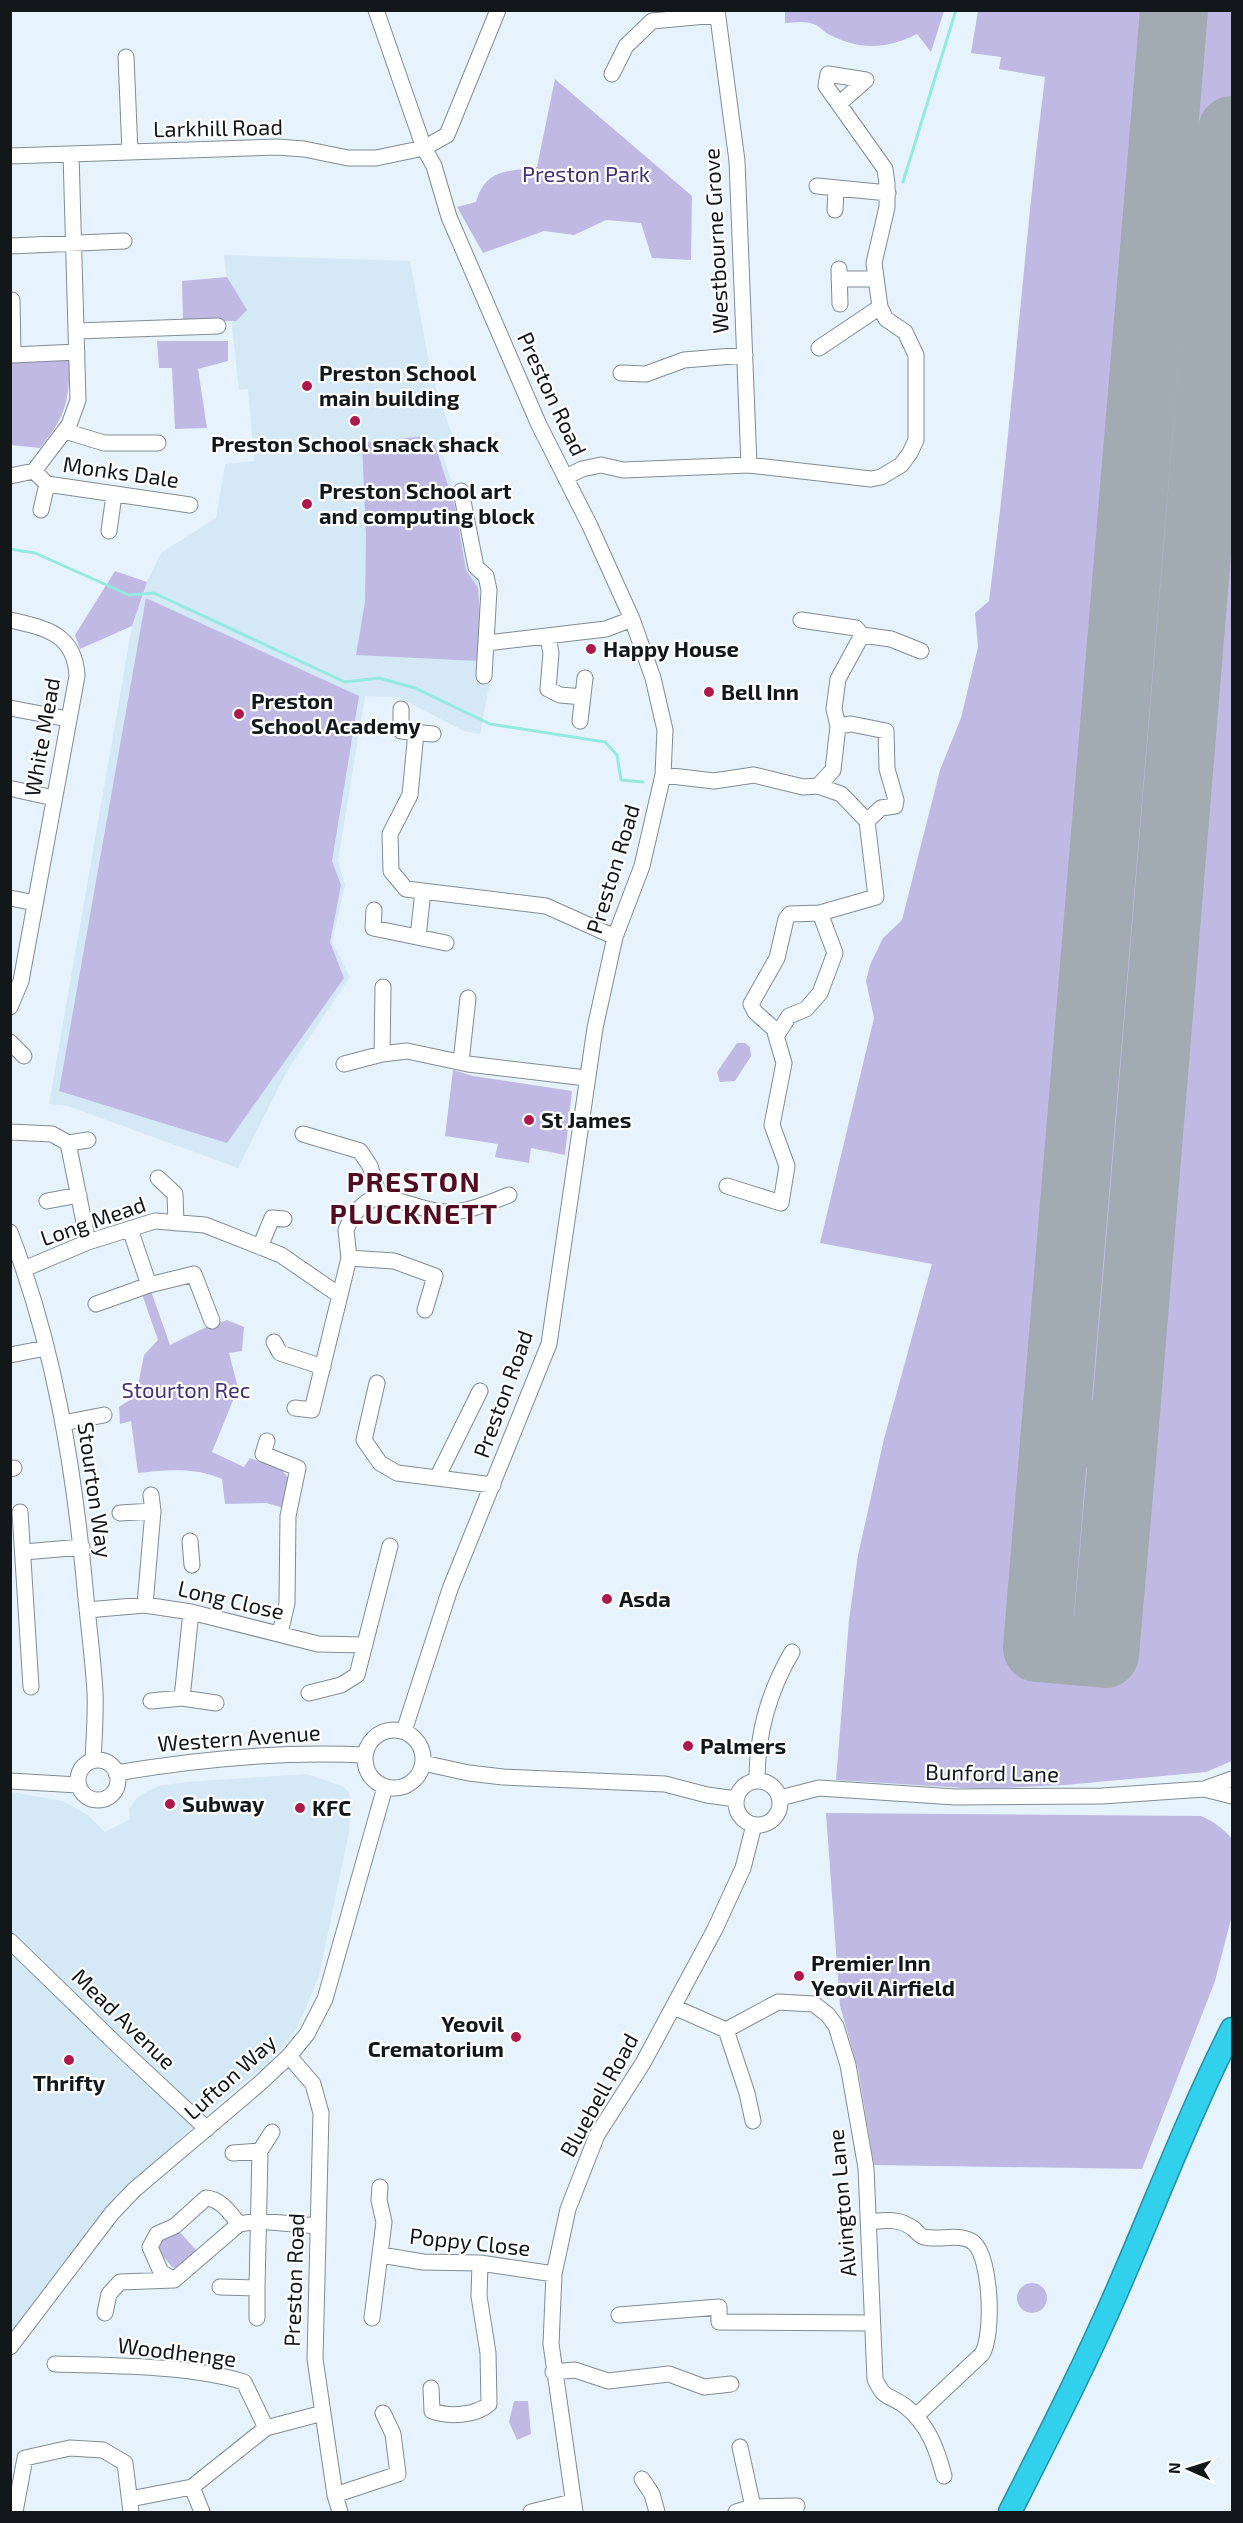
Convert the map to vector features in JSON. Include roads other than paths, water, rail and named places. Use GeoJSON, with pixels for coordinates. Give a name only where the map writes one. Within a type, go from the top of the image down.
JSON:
{"type":"FeatureCollection","features":[{"type":"Feature","properties":{"kind":"highway"},"geometry":{"type":"LineString","coordinates":[[1010,2512],[1071,2393],[1200,2097],[1233,2029]]}},
{"type":"Feature","properties":{"kind":"street","name":"Preston Road"},"geometry":{"type":"LineString","coordinates":[[376,10],[424,148],[434,166],[449,217],[539,425],[566,477],[632,619],[653,678],[665,730],[663,775],[642,866],[615,937],[586,1078],[549,1344],[450,1589],[404,1731]]}},
{"type":"Feature","properties":{"kind":"street"},"geometry":{"type":"LineString","coordinates":[[424,148],[447,135],[498,10]]}},
{"type":"Feature","properties":{"kind":"street","name":"Westbourne Grove"},"geometry":{"type":"LineString","coordinates":[[612,74],[626,46],[652,21],[717,13],[736,161],[749,465]]}},
{"type":"Feature","properties":{"kind":"street"},"geometry":{"type":"LineString","coordinates":[[122,67],[130,152]]}},
{"type":"Feature","properties":{"kind":"street"},"geometry":{"type":"LineString","coordinates":[[566,477],[582,469],[601,465],[623,470],[749,465],[871,479],[886,475],[901,465],[910,453],[916,440],[916,355],[905,332],[886,319],[880,307],[874,263],[887,207],[885,169],[840,103]]}},
{"type":"Feature","properties":{"kind":"street","name":"Larkhill Road"},"geometry":{"type":"LineString","coordinates":[[10,156],[278,147],[304,149],[348,158],[376,158],[424,148]]}},
{"type":"Feature","properties":{"kind":"street","name":"Monks Dale"},"geometry":{"type":"LineString","coordinates":[[10,476],[34,471],[69,425],[78,400],[71,153]]}},
{"type":"Feature","properties":{"kind":"street"},"geometry":{"type":"LineString","coordinates":[[817,186],[888,193]]}},
{"type":"Feature","properties":{"kind":"street"},"geometry":{"type":"LineString","coordinates":[[835,210],[836,188]]}},
{"type":"Feature","properties":{"kind":"street"},"geometry":{"type":"LineString","coordinates":[[10,246],[124,241]]}},
{"type":"Feature","properties":{"kind":"street"},"geometry":{"type":"LineString","coordinates":[[840,304],[839,274],[876,279]]}},
{"type":"Feature","properties":{"kind":"street"},"geometry":{"type":"LineString","coordinates":[[12,300],[11,346],[13,355],[77,352]]}},
{"type":"Feature","properties":{"kind":"street"},"geometry":{"type":"LineString","coordinates":[[819,348],[880,307]]}},
{"type":"Feature","properties":{"kind":"street"},"geometry":{"type":"LineString","coordinates":[[76,331],[218,326]]}},
{"type":"Feature","properties":{"kind":"street"},"geometry":{"type":"LineString","coordinates":[[621,373],[645,374],[684,360],[745,356]]}},
{"type":"Feature","properties":{"kind":"street"},"geometry":{"type":"LineString","coordinates":[[65,431],[104,443],[158,443]]}},
{"type":"Feature","properties":{"kind":"street","name":"Monks Dale"},"geometry":{"type":"LineString","coordinates":[[34,471],[47,484],[190,505]]}},
{"type":"Feature","properties":{"kind":"street","name":"Monks Dale"},"geometry":{"type":"LineString","coordinates":[[41,510],[47,484]]}},
{"type":"Feature","properties":{"kind":"street"},"geometry":{"type":"LineString","coordinates":[[461,491],[476,567],[486,576],[489,591],[484,676]]}},
{"type":"Feature","properties":{"kind":"street"},"geometry":{"type":"LineString","coordinates":[[109,531],[114,495]]}},
{"type":"Feature","properties":{"kind":"street"},"geometry":{"type":"LineString","coordinates":[[487,643],[606,629],[632,619]]}},
{"type":"Feature","properties":{"kind":"street","name":"White Mead"},"geometry":{"type":"LineString","coordinates":[[10,620],[46,628],[59,637],[72,650],[77,676],[21,981],[10,1007]]}},
{"type":"Feature","properties":{"kind":"street"},"geometry":{"type":"LineString","coordinates":[[801,620],[856,628],[861,635],[891,639],[921,651]]}},
{"type":"Feature","properties":{"kind":"street"},"geometry":{"type":"LineString","coordinates":[[727,1186],[781,1203],[787,1166],[772,1125],[784,1063],[774,1029],[755,1012],[751,1004],[777,958],[786,920],[790,914],[820,913],[876,897],[867,821],[841,794],[833,770],[838,726],[834,709],[838,679],[861,635]]}},
{"type":"Feature","properties":{"kind":"street"},"geometry":{"type":"LineString","coordinates":[[548,637],[551,653],[548,689],[560,695],[583,697]]}},
{"type":"Feature","properties":{"kind":"street"},"geometry":{"type":"LineString","coordinates":[[580,721],[585,678]]}},
{"type":"Feature","properties":{"kind":"street"},"geometry":{"type":"LineString","coordinates":[[10,708],[68,718]]}},
{"type":"Feature","properties":{"kind":"street"},"geometry":{"type":"LineString","coordinates":[[401,709],[400,731],[433,734]]}},
{"type":"Feature","properties":{"kind":"street"},"geometry":{"type":"LineString","coordinates":[[838,726],[851,724],[886,731],[887,769],[897,800],[895,806],[881,808],[867,821]]}},
{"type":"Feature","properties":{"kind":"street"},"geometry":{"type":"LineString","coordinates":[[416,732],[410,795],[390,834],[391,871],[406,889],[546,906],[615,937]]}},
{"type":"Feature","properties":{"kind":"street"},"geometry":{"type":"LineString","coordinates":[[818,786],[833,770]]}},
{"type":"Feature","properties":{"kind":"street"},"geometry":{"type":"LineString","coordinates":[[663,775],[714,781],[754,775],[803,787],[818,786],[841,794]]}},
{"type":"Feature","properties":{"kind":"street"},"geometry":{"type":"LineString","coordinates":[[13,789],[54,798]]}},
{"type":"Feature","properties":{"kind":"street"},"geometry":{"type":"LineString","coordinates":[[418,937],[423,891]]}},
{"type":"Feature","properties":{"kind":"street"},"geometry":{"type":"LineString","coordinates":[[10,898],[35,903]]}},
{"type":"Feature","properties":{"kind":"street"},"geometry":{"type":"LineString","coordinates":[[374,910],[373,928],[446,943]]}},
{"type":"Feature","properties":{"kind":"street"},"geometry":{"type":"LineString","coordinates":[[777,1035],[789,1016],[806,1009],[820,993],[835,953],[820,913]]}},
{"type":"Feature","properties":{"kind":"street"},"geometry":{"type":"LineString","coordinates":[[382,1054],[383,987]]}},
{"type":"Feature","properties":{"kind":"street"},"geometry":{"type":"LineString","coordinates":[[461,1062],[468,998]]}},
{"type":"Feature","properties":{"kind":"street"},"geometry":{"type":"LineString","coordinates":[[10,1042],[24,1056]]}},
{"type":"Feature","properties":{"kind":"street"},"geometry":{"type":"LineString","coordinates":[[344,1064],[382,1054],[407,1051],[461,1062],[586,1078]]}},
{"type":"Feature","properties":{"kind":"street"},"geometry":{"type":"LineString","coordinates":[[10,1132],[52,1134],[68,1143],[88,1140]]}},
{"type":"Feature","properties":{"kind":"street"},"geometry":{"type":"LineString","coordinates":[[303,1134],[360,1151],[370,1166],[380,1198]]}},
{"type":"Feature","properties":{"kind":"street"},"geometry":{"type":"LineString","coordinates":[[68,1143],[88,1242]]}},
{"type":"Feature","properties":{"kind":"street"},"geometry":{"type":"LineString","coordinates":[[158,1178],[175,1194],[176,1223]]}},
{"type":"Feature","properties":{"kind":"street"},"geometry":{"type":"LineString","coordinates":[[47,1202],[79,1195]]}},
{"type":"Feature","properties":{"kind":"street"},"geometry":{"type":"LineString","coordinates":[[295,1408],[313,1412],[349,1258],[346,1230],[352,1216],[368,1201],[380,1198],[432,1210],[455,1212],[472,1211],[509,1196]]}},
{"type":"Feature","properties":{"kind":"street"},"geometry":{"type":"LineString","coordinates":[[260,1247],[272,1218],[284,1219]]}},
{"type":"Feature","properties":{"kind":"street","name":"Long Mead"},"geometry":{"type":"LineString","coordinates":[[24,1269],[88,1242],[155,1221],[205,1225],[281,1256],[339,1295]]}},
{"type":"Feature","properties":{"kind":"street"},"geometry":{"type":"LineString","coordinates":[[130,1229],[149,1285]]}},
{"type":"Feature","properties":{"kind":"street","name":"Stourton Way"},"geometry":{"type":"LineString","coordinates":[[10,1232],[24,1269],[63,1423],[82,1547],[95,1693],[93,1760]]}},
{"type":"Feature","properties":{"kind":"street"},"geometry":{"type":"LineString","coordinates":[[349,1258],[394,1261],[435,1276],[425,1310]]}},
{"type":"Feature","properties":{"kind":"street"},"geometry":{"type":"LineString","coordinates":[[96,1304],[149,1285],[194,1274],[212,1321]]}},
{"type":"Feature","properties":{"kind":"street"},"geometry":{"type":"LineString","coordinates":[[274,1342],[280,1353],[323,1367]]}},
{"type":"Feature","properties":{"kind":"street"},"geometry":{"type":"LineString","coordinates":[[10,1355],[45,1348]]}},
{"type":"Feature","properties":{"kind":"street"},"geometry":{"type":"LineString","coordinates":[[437,1478],[480,1391]]}},
{"type":"Feature","properties":{"kind":"street"},"geometry":{"type":"LineString","coordinates":[[379,1392],[364,1440],[380,1463],[397,1473],[493,1485]]}},
{"type":"Feature","properties":{"kind":"street"},"geometry":{"type":"LineString","coordinates":[[63,1423],[104,1415]]}},
{"type":"Feature","properties":{"kind":"street"},"geometry":{"type":"LineString","coordinates":[[267,1441],[262,1454],[298,1468],[288,1516],[287,1602],[280,1634]]}},
{"type":"Feature","properties":{"kind":"street"},"geometry":{"type":"LineString","coordinates":[[146,1605],[153,1511],[151,1495]]}},
{"type":"Feature","properties":{"kind":"street"},"geometry":{"type":"LineString","coordinates":[[120,1513],[153,1511]]}},
{"type":"Feature","properties":{"kind":"street"},"geometry":{"type":"LineString","coordinates":[[20,1512],[31,1687]]}},
{"type":"Feature","properties":{"kind":"street"},"geometry":{"type":"LineString","coordinates":[[190,1541],[192,1565]]}},
{"type":"Feature","properties":{"kind":"street"},"geometry":{"type":"LineString","coordinates":[[309,1693],[341,1685],[357,1675],[390,1546]]}},
{"type":"Feature","properties":{"kind":"street"},"geometry":{"type":"LineString","coordinates":[[24,1552],[82,1547]]}},
{"type":"Feature","properties":{"kind":"street","name":"Long Close"},"geometry":{"type":"LineString","coordinates":[[87,1610],[146,1605],[190,1612],[318,1644],[365,1645]]}},
{"type":"Feature","properties":{"kind":"street"},"geometry":{"type":"LineString","coordinates":[[182,1698],[190,1612]]}},
{"type":"Feature","properties":{"kind":"street"},"geometry":{"type":"LineString","coordinates":[[757,1780],[761,1734],[767,1707],[792,1652]]}},
{"type":"Feature","properties":{"kind":"street"},"geometry":{"type":"LineString","coordinates":[[152,1701],[182,1698],[216,1703]]}},
{"type":"Feature","properties":{"kind":"street"},"geometry":{"type":"LineString","coordinates":[[387,1731],[404,1731],[417,1740],[423,1755],[423,1763],[420,1772],[408,1785],[385,1787],[370,1775],[365,1755],[368,1747],[379,1734],[387,1731]]}},
{"type":"Feature","properties":{"kind":"street","name":"Western Avenue"},"geometry":{"type":"LineString","coordinates":[[116,1773],[165,1764],[268,1755],[307,1753],[365,1755]]}},
{"type":"Feature","properties":{"kind":"street"},"geometry":{"type":"LineString","coordinates":[[93,1760],[110,1764],[116,1773],[117,1785],[106,1798],[100,1800],[89,1798],[78,1785],[79,1772],[93,1760]]}},
{"type":"Feature","properties":{"kind":"street"},"geometry":{"type":"LineString","coordinates":[[423,1763],[469,1773],[503,1777],[665,1784],[707,1795],[736,1799]]}},
{"type":"Feature","properties":{"kind":"street","name":"Bunford Lane"},"geometry":{"type":"LineString","coordinates":[[780,1798],[819,1788],[955,1797],[1102,1796],[1204,1789],[1233,1779]]}},
{"type":"Feature","properties":{"kind":"street"},"geometry":{"type":"LineString","coordinates":[[757,1780],[769,1783],[780,1798],[778,1812],[774,1818],[761,1825],[754,1825],[742,1818],[736,1806],[736,1799],[743,1786],[757,1780]]}},
{"type":"Feature","properties":{"kind":"street"},"geometry":{"type":"LineString","coordinates":[[10,1781],[78,1785]]}},
{"type":"Feature","properties":{"kind":"street","name":"Lufton Way"},"geometry":{"type":"LineString","coordinates":[[10,2347],[112,2213],[135,2190],[289,2056],[307,2034],[325,1999],[385,1787]]}},
{"type":"Feature","properties":{"kind":"street","name":"Bunford Lane"},"geometry":{"type":"LineString","coordinates":[[1204,1789],[1233,1796]]}},
{"type":"Feature","properties":{"kind":"street","name":"Bluebell Road"},"geometry":{"type":"LineString","coordinates":[[573,2507],[551,2344],[554,2274],[568,2209],[582,2168],[597,2135],[643,2064],[715,1929],[743,1868],[754,1825]]}},
{"type":"Feature","properties":{"kind":"street","name":"Mead Avenue"},"geometry":{"type":"LineString","coordinates":[[10,1941],[207,2128]]}},
{"type":"Feature","properties":{"kind":"street","name":"Alvington Lane"},"geometry":{"type":"LineString","coordinates":[[726,2030],[778,2002],[813,2004],[828,2015],[836,2026],[848,2065],[866,2168],[875,2379],[880,2392],[905,2406],[916,2416],[937,2445],[944,2476]]}},
{"type":"Feature","properties":{"kind":"street"},"geometry":{"type":"LineString","coordinates":[[674,2007],[726,2030],[747,2093],[753,2121]]}},
{"type":"Feature","properties":{"kind":"street","name":"Preston Road"},"geometry":{"type":"LineString","coordinates":[[289,2056],[313,2085],[321,2113],[315,2359],[335,2495],[340,2512]]}},
{"type":"Feature","properties":{"kind":"street"},"geometry":{"type":"LineString","coordinates":[[256,2318],[260,2151],[272,2132]]}},
{"type":"Feature","properties":{"kind":"street"},"geometry":{"type":"LineString","coordinates":[[233,2153],[260,2151]]}},
{"type":"Feature","properties":{"kind":"street","name":"Poppy Close"},"geometry":{"type":"LineString","coordinates":[[372,2319],[384,2222],[379,2200],[380,2187]]}},
{"type":"Feature","properties":{"kind":"street"},"geometry":{"type":"LineString","coordinates":[[174,2280],[161,2272],[145,2242],[175,2226],[206,2198],[213,2198],[239,2224]]}},
{"type":"Feature","properties":{"kind":"street"},"geometry":{"type":"LineString","coordinates":[[105,2313],[109,2294],[120,2282],[174,2280],[239,2224],[258,2221],[318,2226]]}},
{"type":"Feature","properties":{"kind":"street"},"geometry":{"type":"LineString","coordinates":[[870,2222],[901,2221],[922,2237],[971,2240],[979,2248],[984,2260],[989,2330],[987,2346],[982,2354],[916,2416]]}},
{"type":"Feature","properties":{"kind":"street","name":"Poppy Close"},"geometry":{"type":"LineString","coordinates":[[381,2255],[423,2262],[480,2263],[554,2274]]}},
{"type":"Feature","properties":{"kind":"street"},"geometry":{"type":"LineString","coordinates":[[431,2388],[432,2411],[439,2413],[460,2414],[484,2409],[489,2404],[488,2353],[479,2296],[480,2263]]}},
{"type":"Feature","properties":{"kind":"street"},"geometry":{"type":"LineString","coordinates":[[220,2287],[257,2288]]}},
{"type":"Feature","properties":{"kind":"street"},"geometry":{"type":"LineString","coordinates":[[619,2314],[719,2307],[719,2322],[871,2324]]}},
{"type":"Feature","properties":{"kind":"street","name":"Woodhenge"},"geometry":{"type":"LineString","coordinates":[[55,2364],[140,2367],[226,2377],[244,2382],[266,2428]]}},
{"type":"Feature","properties":{"kind":"street"},"geometry":{"type":"LineString","coordinates":[[553,2372],[575,2370],[608,2381],[669,2374],[704,2387],[731,2384]]}},
{"type":"Feature","properties":{"kind":"street"},"geometry":{"type":"LineString","coordinates":[[15,2512],[25,2458],[70,2448],[103,2450],[125,2463],[130,2506],[192,2487],[266,2428],[323,2413]]}},
{"type":"Feature","properties":{"kind":"street"},"geometry":{"type":"LineString","coordinates":[[335,2495],[398,2474],[393,2434],[383,2413]]}},
{"type":"Feature","properties":{"kind":"street"},"geometry":{"type":"LineString","coordinates":[[740,2447],[753,2507]]}},
{"type":"Feature","properties":{"kind":"street"},"geometry":{"type":"LineString","coordinates":[[642,2479],[651,2494],[657,2512]]}},
{"type":"Feature","properties":{"kind":"street"},"geometry":{"type":"LineString","coordinates":[[192,2487],[202,2512]]}},
{"type":"Feature","properties":{"kind":"street"},"geometry":{"type":"LineString","coordinates":[[736,2512],[753,2507],[797,2506]]}},
{"type":"Feature","properties":{"kind":"street"},"geometry":{"type":"LineString","coordinates":[[531,2512],[573,2507]]}},
{"type":"Feature","properties":{"kind":"waterway"},"geometry":{"type":"LineString","coordinates":[[903,182],[956,10]]}},
{"type":"Feature","properties":{"kind":"waterway"},"geometry":{"type":"LineString","coordinates":[[10,549],[35,553],[129,595],[154,593],[345,682],[379,678],[415,688],[490,724],[605,742],[617,755],[621,780],[643,782]]}},
{"type":"Feature","properties":{"kind":"place","name":"Preston School main building"},"geometry":{"type":"Point","coordinates":[307,386]}},
{"type":"Feature","properties":{"kind":"place","name":"Preston School snack shack"},"geometry":{"type":"Point","coordinates":[355,421]}},
{"type":"Feature","properties":{"kind":"place","name":"Preston School art and computing block"},"geometry":{"type":"Point","coordinates":[307,504]}},
{"type":"Feature","properties":{"kind":"place","name":"Happy House"},"geometry":{"type":"Point","coordinates":[591,649]}},
{"type":"Feature","properties":{"kind":"place","name":"Bell Inn"},"geometry":{"type":"Point","coordinates":[709,692]}},
{"type":"Feature","properties":{"kind":"place","name":"Preston School Academy"},"geometry":{"type":"Point","coordinates":[239,714]}},
{"type":"Feature","properties":{"kind":"place","name":"St James"},"geometry":{"type":"Point","coordinates":[529,1120]}},
{"type":"Feature","properties":{"kind":"place","name":"Asda"},"geometry":{"type":"Point","coordinates":[607,1599]}},
{"type":"Feature","properties":{"kind":"place","name":"Palmers"},"geometry":{"type":"Point","coordinates":[688,1746]}},
{"type":"Feature","properties":{"kind":"place","name":"Subway"},"geometry":{"type":"Point","coordinates":[170,1804]}},
{"type":"Feature","properties":{"kind":"place","name":"KFC"},"geometry":{"type":"Point","coordinates":[300,1808]}},
{"type":"Feature","properties":{"kind":"place","name":"Premier Inn Yeovil Airfield"},"geometry":{"type":"Point","coordinates":[799,1976]}},
{"type":"Feature","properties":{"kind":"place","name":"Yeovil Crematorium"},"geometry":{"type":"Point","coordinates":[516,2037]}},
{"type":"Feature","properties":{"kind":"place","name":"Thrifty"},"geometry":{"type":"Point","coordinates":[69,2060]}},
{"type":"Feature","properties":{"kind":"district","name":"PRESTON PLUCKNETT"},"geometry":{"type":"Point","coordinates":[414,1198]}},
{"type":"Feature","properties":{"kind":"park label","name":"Preston Park"},"geometry":{"type":"Point","coordinates":[586,174]}},
{"type":"Feature","properties":{"kind":"park label","name":"Stourton Rec"},"geometry":{"type":"Point","coordinates":[186,1390]}}]}
